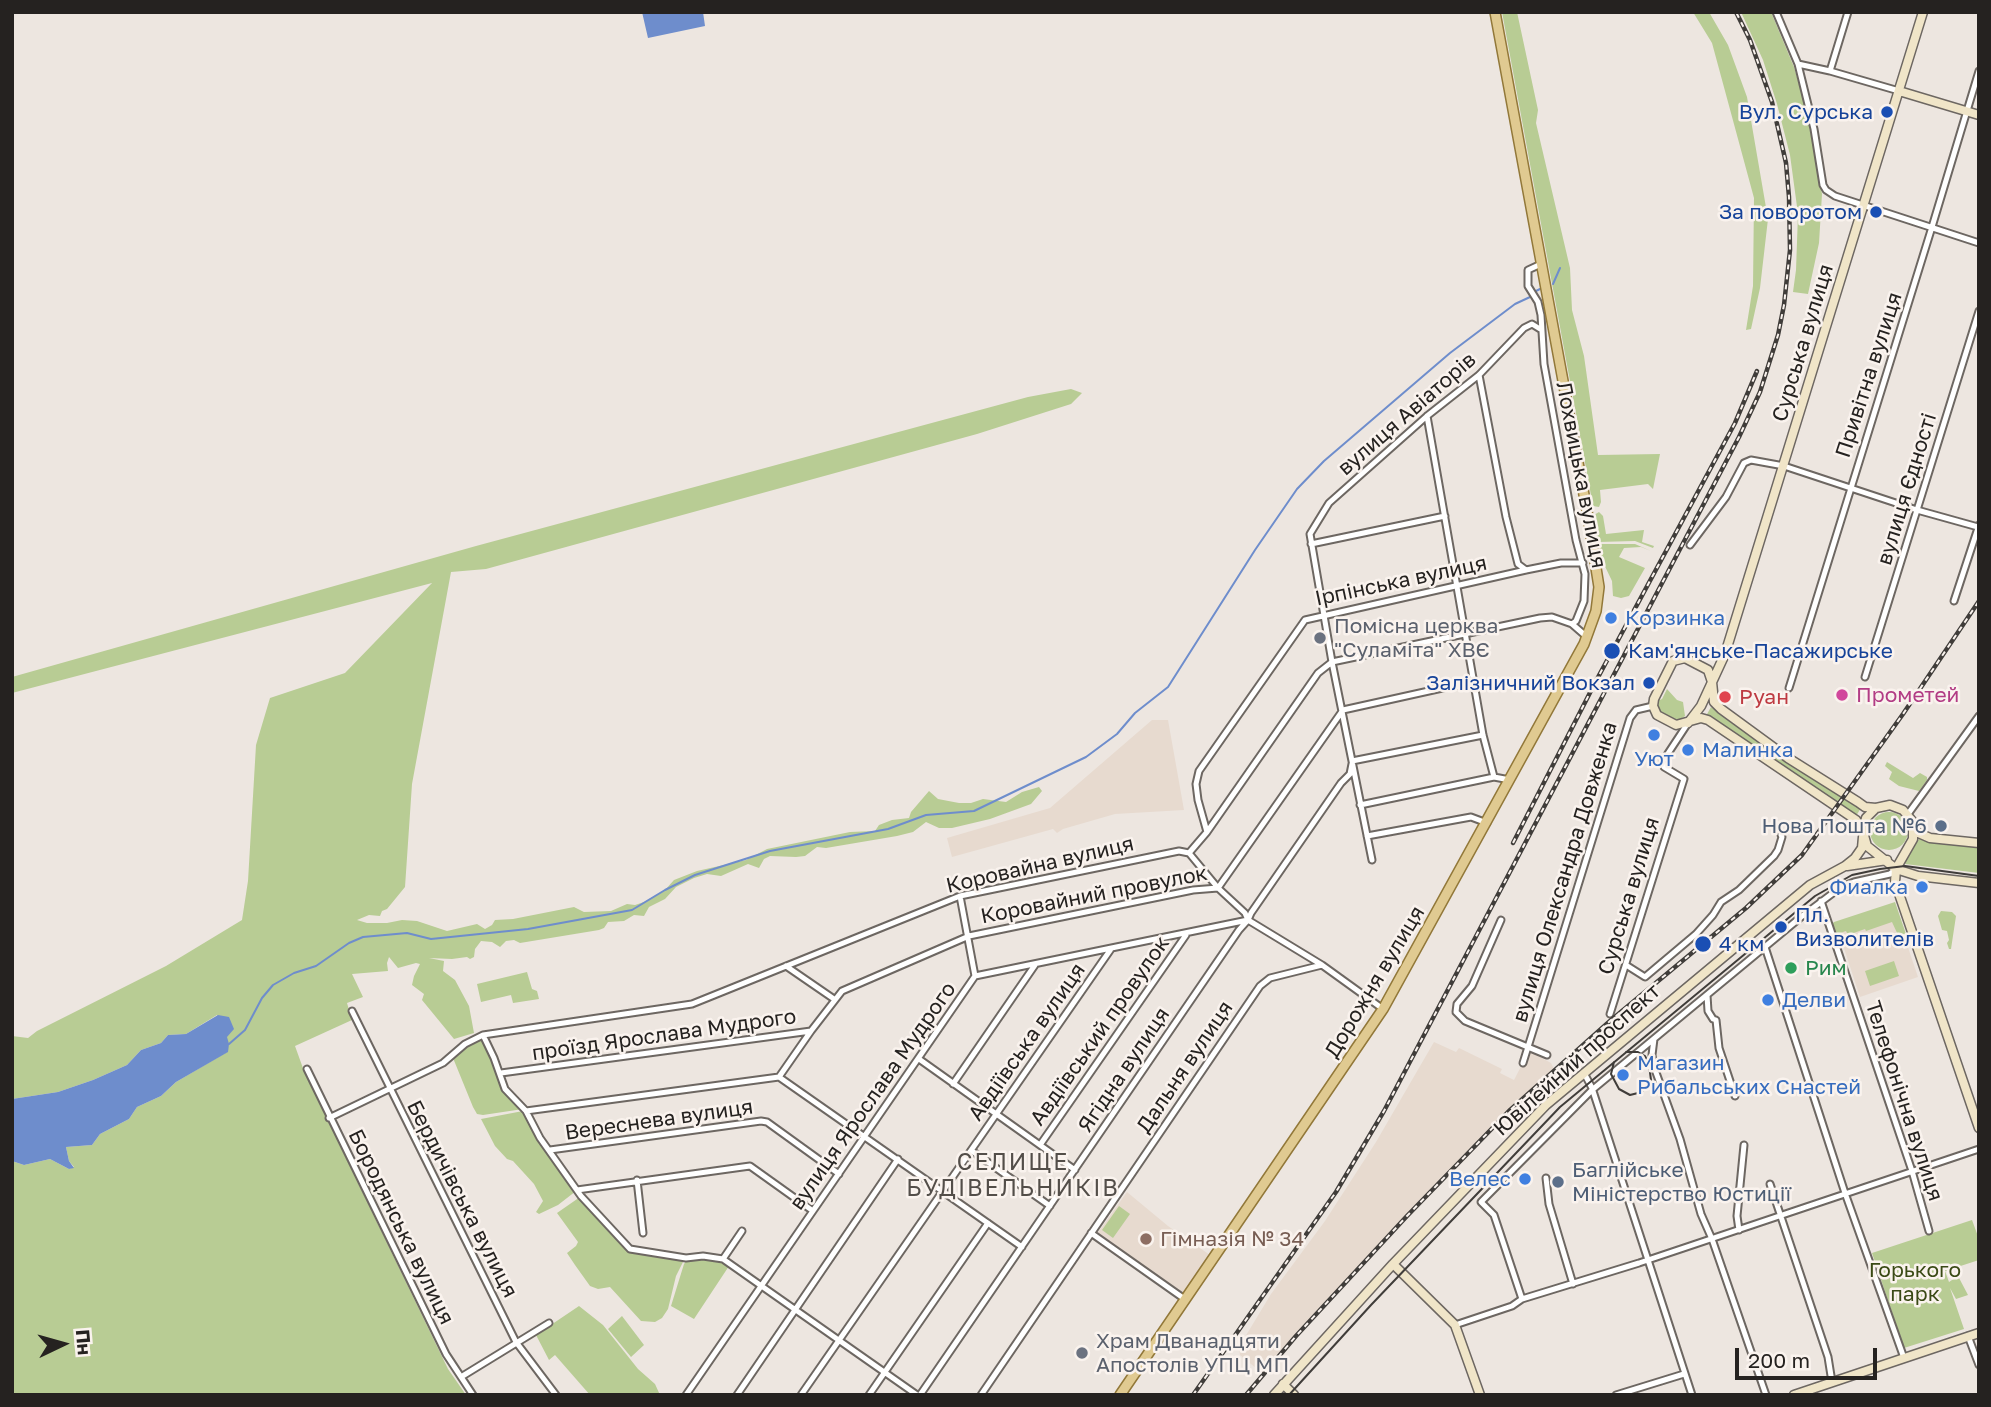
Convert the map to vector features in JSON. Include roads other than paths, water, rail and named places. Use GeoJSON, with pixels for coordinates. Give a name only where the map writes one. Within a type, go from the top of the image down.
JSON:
{"type":"FeatureCollection","features":[{"type":"Feature","properties":{"kind":"main road","name":"Дорожня вулиця"},"geometry":{"type":"LineString","coordinates":[[1120,1395],[1384,1009],[1587,637],[1599,599],[1595,559],[1495,12]]}},
{"type":"Feature","properties":{"kind":"main road","name":"Сурська вулиця"},"geometry":{"type":"LineString","coordinates":[[1713,682],[1725,654],[1784,466],[1923,12]]}},
{"type":"Feature","properties":{"kind":"main road"},"geometry":{"type":"LineString","coordinates":[[1899,91],[1979,115]]}},
{"type":"Feature","properties":{"kind":"main road"},"geometry":{"type":"LineString","coordinates":[[1703,718],[1676,725],[1657,715],[1653,706],[1673,661],[1678,658],[1685,658],[1708,670],[1713,682],[1714,702],[1788,758],[1865,807],[1890,805],[1908,814],[1914,831],[1913,839],[1896,869],[1895,882],[1979,1128]]}},
{"type":"Feature","properties":{"kind":"main road"},"geometry":{"type":"LineString","coordinates":[[1688,723],[1701,706],[1713,682]]}},
{"type":"Feature","properties":{"kind":"main road"},"geometry":{"type":"LineString","coordinates":[[1701,706],[1703,718],[1856,820],[1873,852],[1896,869],[1917,876],[1979,883]]}},
{"type":"Feature","properties":{"kind":"main road"},"geometry":{"type":"LineString","coordinates":[[1863,835],[1866,818],[1876,808]]}},
{"type":"Feature","properties":{"kind":"main road"},"geometry":{"type":"LineString","coordinates":[[1914,831],[1930,838],[1979,844]]}},
{"type":"Feature","properties":{"kind":"main road","name":"Ювілейний проспект"},"geometry":{"type":"LineString","coordinates":[[1274,1395],[1393,1264],[1524,1127],[1584,1073],[1810,885],[1844,866],[1859,853],[1863,835]]}},
{"type":"Feature","properties":{"kind":"main road"},"geometry":{"type":"LineString","coordinates":[[1873,852],[1889,857],[1905,851]]}},
{"type":"Feature","properties":{"kind":"main road"},"geometry":{"type":"LineString","coordinates":[[1844,866],[1887,860],[1899,857],[1905,851]]}},
{"type":"Feature","properties":{"kind":"main road"},"geometry":{"type":"LineString","coordinates":[[1393,1264],[1455,1325],[1480,1395]]}},
{"type":"Feature","properties":{"kind":"main road"},"geometry":{"type":"LineString","coordinates":[[1794,1395],[1979,1333]]}},
{"type":"Feature","properties":{"kind":"main road"},"geometry":{"type":"LineString","coordinates":[[1283,1384],[1294,1395]]}},
{"type":"Feature","properties":{"kind":"street"},"geometry":{"type":"LineString","coordinates":[[1776,12],[1798,64],[1826,190],[1835,196],[1979,243]]}},
{"type":"Feature","properties":{"kind":"street"},"geometry":{"type":"LineString","coordinates":[[1830,71],[1848,12]]}},
{"type":"Feature","properties":{"kind":"street"},"geometry":{"type":"LineString","coordinates":[[1798,64],[1899,91]]}},
{"type":"Feature","properties":{"kind":"street","name":"Привітна вулиця"},"geometry":{"type":"LineString","coordinates":[[1789,688],[1979,71]]}},
{"type":"Feature","properties":{"kind":"street","name":"Лохвицька вулиця"},"geometry":{"type":"LineString","coordinates":[[1541,264],[1528,270],[1527,281],[1538,302],[1544,364],[1576,540],[1583,563],[1584,601],[1576,621],[1572,624]]}},
{"type":"Feature","properties":{"kind":"street","name":"вулиця Єдності"},"geometry":{"type":"LineString","coordinates":[[1865,677],[1979,311]]}},
{"type":"Feature","properties":{"kind":"street","name":"вулиця Авіаторів"},"geometry":{"type":"LineString","coordinates":[[1311,544],[1310,534],[1329,503],[1427,416],[1479,375],[1524,328],[1532,324],[1541,329]]}},
{"type":"Feature","properties":{"kind":"street"},"geometry":{"type":"LineString","coordinates":[[1479,375],[1506,517],[1518,565],[1514,572]]}},
{"type":"Feature","properties":{"kind":"street"},"geometry":{"type":"LineString","coordinates":[[1427,416],[1483,735],[1494,777]]}},
{"type":"Feature","properties":{"kind":"street"},"geometry":{"type":"LineString","coordinates":[[1690,545],[1726,497],[1744,463],[1751,460],[1784,466],[1917,510],[1978,526],[1954,601]]}},
{"type":"Feature","properties":{"kind":"street"},"geometry":{"type":"LineString","coordinates":[[1372,860],[1311,544],[1446,516]]}},
{"type":"Feature","properties":{"kind":"street","name":"Ірпінська вулиця"},"geometry":{"type":"LineString","coordinates":[[1207,832],[1198,800],[1196,784],[1199,771],[1301,624],[1309,618],[1514,572],[1562,563],[1583,563]]}},
{"type":"Feature","properties":{"kind":"street"},"geometry":{"type":"LineString","coordinates":[[1518,565],[1526,570]]}},
{"type":"Feature","properties":{"kind":"street"},"geometry":{"type":"LineString","coordinates":[[1384,1009],[1322,965],[1248,920],[1245,913],[1218,888],[1189,853],[1207,832],[1318,674],[1332,662],[1552,617],[1572,624],[1587,637]]}},
{"type":"Feature","properties":{"kind":"street"},"geometry":{"type":"LineString","coordinates":[[1343,710],[1474,681]]}},
{"type":"Feature","properties":{"kind":"street","name":"вулиця Олександра Довженка"},"geometry":{"type":"LineString","coordinates":[[1523,1063],[1630,718],[1636,710],[1653,706]]}},
{"type":"Feature","properties":{"kind":"street","name":"Коровайний провулок"},"geometry":{"type":"LineString","coordinates":[[969,936],[1193,890],[1218,888],[1343,710]]}},
{"type":"Feature","properties":{"kind":"street"},"geometry":{"type":"LineString","coordinates":[[1908,814],[1979,716]]}},
{"type":"Feature","properties":{"kind":"street","name":"Сурська вулиця"},"geometry":{"type":"LineString","coordinates":[[1610,1014],[1684,779],[1664,767],[1663,761],[1688,723]]}},
{"type":"Feature","properties":{"kind":"street"},"geometry":{"type":"LineString","coordinates":[[1352,763],[1483,735]]}},
{"type":"Feature","properties":{"kind":"street","name":"Ягідна вулиця"},"geometry":{"type":"LineString","coordinates":[[918,1395],[1051,1206],[1333,793],[1350,774],[1352,763]]}},
{"type":"Feature","properties":{"kind":"street"},"geometry":{"type":"LineString","coordinates":[[1360,804],[1494,777],[1510,780]]}},
{"type":"Feature","properties":{"kind":"street"},"geometry":{"type":"LineString","coordinates":[[1367,836],[1471,817],[1487,823]]}},
{"type":"Feature","properties":{"kind":"street"},"geometry":{"type":"LineString","coordinates":[[1626,965],[1646,977],[1696,934],[1721,901],[1739,890],[1774,856],[1781,835]]}},
{"type":"Feature","properties":{"kind":"street","name":"Коровайна вулиця"},"geometry":{"type":"LineString","coordinates":[[329,1118],[443,1063],[465,1044],[483,1035],[692,1004],[960,896],[1179,851],[1189,853]]}},
{"type":"Feature","properties":{"kind":"street"},"geometry":{"type":"LineString","coordinates":[[1522,1299],[1494,1215],[1481,1202],[1592,1090],[1821,901],[1854,882],[1890,874],[1896,869]]}},
{"type":"Feature","properties":{"kind":"street"},"geometry":{"type":"LineString","coordinates":[[960,896],[975,976]]}},
{"type":"Feature","properties":{"kind":"street","name":"Телефонічна вулиця"},"geometry":{"type":"LineString","coordinates":[[1821,901],[1912,1171],[1929,1231]]}},
{"type":"Feature","properties":{"kind":"street","name":"вулиця Ярослава Мудрого"},"geometry":{"type":"LineString","coordinates":[[686,1395],[975,976],[1248,920]]}},
{"type":"Feature","properties":{"kind":"street"},"geometry":{"type":"LineString","coordinates":[[1501,920],[1472,986],[1457,1004],[1457,1012],[1465,1021],[1547,1055]]}},
{"type":"Feature","properties":{"kind":"street","name":"Авдіївський провулок"},"geometry":{"type":"LineString","coordinates":[[1040,1145],[1186,934]]}},
{"type":"Feature","properties":{"kind":"street","name":"проїзд Ярослава Мудрого"},"geometry":{"type":"LineString","coordinates":[[500,1073],[811,1031],[842,990],[969,936]]}},
{"type":"Feature","properties":{"kind":"street"},"geometry":{"type":"LineString","coordinates":[[1765,947],[1845,1193],[1903,1358]]}},
{"type":"Feature","properties":{"kind":"street","name":"Авдіївська вулиця"},"geometry":{"type":"LineString","coordinates":[[801,1395],[1111,949]]}},
{"type":"Feature","properties":{"kind":"street"},"geometry":{"type":"LineString","coordinates":[[953,1084],[1036,964]]}},
{"type":"Feature","properties":{"kind":"street","name":"Дальня вулиця"},"geometry":{"type":"LineString","coordinates":[[981,1395],[1260,986],[1270,978],[1322,965]]}},
{"type":"Feature","properties":{"kind":"street"},"geometry":{"type":"LineString","coordinates":[[786,966],[834,999]]}},
{"type":"Feature","properties":{"kind":"street"},"geometry":{"type":"LineString","coordinates":[[1706,995],[1708,1011],[1716,1020],[1719,1048],[1735,1096]]}},
{"type":"Feature","properties":{"kind":"street","name":"Бердичівська вулиця"},"geometry":{"type":"LineString","coordinates":[[352,1011],[516,1342],[556,1395]]}},
{"type":"Feature","properties":{"kind":"street"},"geometry":{"type":"LineString","coordinates":[[779,1077],[811,1031]]}},
{"type":"Feature","properties":{"kind":"street"},"geometry":{"type":"LineString","coordinates":[[483,1035],[505,1089],[526,1111],[532,1125],[577,1190],[630,1249],[686,1258],[703,1256],[723,1259],[918,1395]]}},
{"type":"Feature","properties":{"kind":"street"},"geometry":{"type":"LineString","coordinates":[[1654,1039],[1654,1067],[1680,1139],[1701,1214],[1766,1395]]}},
{"type":"Feature","properties":{"kind":"street"},"geometry":{"type":"LineString","coordinates":[[919,1059],[1075,1170]]}},
{"type":"Feature","properties":{"kind":"street","name":"Бородянська вулиця"},"geometry":{"type":"LineString","coordinates":[[307,1069],[446,1354],[473,1395]]}},
{"type":"Feature","properties":{"kind":"street"},"geometry":{"type":"LineString","coordinates":[[1584,1073],[1592,1090],[1692,1395]]}},
{"type":"Feature","properties":{"kind":"street"},"geometry":{"type":"LineString","coordinates":[[526,1111],[779,1077],[1022,1247]]}},
{"type":"Feature","properties":{"kind":"street","name":"Вереснева вулиця"},"geometry":{"type":"LineString","coordinates":[[550,1150],[761,1121],[767,1122],[839,1174]]}},
{"type":"Feature","properties":{"kind":"street"},"geometry":{"type":"LineString","coordinates":[[1739,1230],[1737,1216],[1744,1145]]}},
{"type":"Feature","properties":{"kind":"street"},"geometry":{"type":"LineString","coordinates":[[1455,1325],[1512,1306],[1522,1299],[1647,1261],[1979,1149]]}},
{"type":"Feature","properties":{"kind":"street"},"geometry":{"type":"LineString","coordinates":[[972,1150],[1051,1206]]}},
{"type":"Feature","properties":{"kind":"street"},"geometry":{"type":"LineString","coordinates":[[737,1395],[898,1159]]}},
{"type":"Feature","properties":{"kind":"street"},"geometry":{"type":"LineString","coordinates":[[577,1190],[750,1166],[813,1211]]}},
{"type":"Feature","properties":{"kind":"street"},"geometry":{"type":"LineString","coordinates":[[1546,1178],[1549,1204],[1573,1284]]}},
{"type":"Feature","properties":{"kind":"street"},"geometry":{"type":"LineString","coordinates":[[637,1180],[643,1233]]}},
{"type":"Feature","properties":{"kind":"street"},"geometry":{"type":"LineString","coordinates":[[1770,1184],[1828,1357],[1832,1382]]}},
{"type":"Feature","properties":{"kind":"street"},"geometry":{"type":"LineString","coordinates":[[869,1395],[988,1223]]}},
{"type":"Feature","properties":{"kind":"street"},"geometry":{"type":"LineString","coordinates":[[723,1259],[742,1231]]}},
{"type":"Feature","properties":{"kind":"street"},"geometry":{"type":"LineString","coordinates":[[1091,1233],[1185,1300]]}},
{"type":"Feature","properties":{"kind":"street"},"geometry":{"type":"LineString","coordinates":[[461,1377],[549,1323]]}},
{"type":"Feature","properties":{"kind":"street"},"geometry":{"type":"LineString","coordinates":[[1968,1336],[1979,1365]]}},
{"type":"Feature","properties":{"kind":"street"},"geometry":{"type":"LineString","coordinates":[[1616,1395],[1684,1374]]}},
{"type":"Feature","properties":{"kind":"water"},"geometry":{"type":"Polygon","coordinates":[[[642,12],[703,12],[705,26],[648,38],[642,12]]]}},
{"type":"Feature","properties":{"kind":"water"},"geometry":{"type":"Polygon","coordinates":[[[218,1015],[229,1017],[234,1029],[227,1037],[228,1052],[176,1082],[161,1096],[137,1107],[129,1119],[100,1134],[92,1145],[66,1147],[69,1161],[74,1168],[69,1169],[50,1159],[24,1165],[12,1161],[12,1099],[58,1092],[93,1080],[127,1065],[141,1050],[161,1043],[168,1035],[186,1034],[218,1015]]]}},
{"type":"Feature","properties":{"kind":"waterway"},"geometry":{"type":"LineString","coordinates":[[1553,284],[1560,268]]}},
{"type":"Feature","properties":{"kind":"waterway"},"geometry":{"type":"LineString","coordinates":[[1536,291],[1540,289]]}},
{"type":"Feature","properties":{"kind":"waterway"},"geometry":{"type":"LineString","coordinates":[[229,1044],[245,1030],[262,998],[273,985],[294,973],[316,966],[349,943],[363,937],[407,933],[431,939],[528,929],[632,910],[695,875],[770,851],[888,829],[926,815],[974,811],[1086,757],[1117,734],[1135,713],[1168,687],[1297,489],[1324,461],[1450,353],[1515,304],[1530,297]]}},
{"type":"Feature","properties":{"kind":"tram line"},"geometry":{"type":"LineString","coordinates":[[1289,1395],[1560,1107],[1815,896],[1852,875],[1880,869],[1905,866],[1979,876]]}},
{"type":"Feature","properties":{"kind":"tram line"},"geometry":{"type":"LineString","coordinates":[[1614,1062],[1611,1074],[1619,1089],[1630,1095],[1642,1092],[1651,1080],[1649,1065],[1645,1056],[1638,1052],[1626,1052]]}},
{"type":"Feature","properties":{"kind":"railway"},"geometry":{"type":"LineString","coordinates":[[1193,1395],[1336,1192],[1384,1111],[1739,437],[1760,392],[1778,335],[1784,305],[1790,250],[1789,197],[1786,163],[1772,102],[1750,40],[1736,12]]}},
{"type":"Feature","properties":{"kind":"railway"},"geometry":{"type":"LineString","coordinates":[[1513,843],[1596,681],[1735,423],[1757,371]]}},
{"type":"Feature","properties":{"kind":"railway"},"geometry":{"type":"LineString","coordinates":[[1246,1395],[1296,1336],[1407,1216],[1509,1111],[1610,1021],[1746,908],[1802,855],[1903,714],[1979,601]]}},
{"type":"Feature","properties":{"kind":"place","name":"Вул. Сурська"},"geometry":{"type":"Point","coordinates":[1887,112]}},
{"type":"Feature","properties":{"kind":"place","name":"За поворотом"},"geometry":{"type":"Point","coordinates":[1876,212]}},
{"type":"Feature","properties":{"kind":"place","name":"Корзинка"},"geometry":{"type":"Point","coordinates":[1611,618]}},
{"type":"Feature","properties":{"kind":"place","name":"Помісна церква \"Суламіта\" ХВЄ"},"geometry":{"type":"Point","coordinates":[1320,638]}},
{"type":"Feature","properties":{"kind":"place","name":"Кам'янське-Пасажирське"},"geometry":{"type":"Point","coordinates":[1612,651]}},
{"type":"Feature","properties":{"kind":"place","name":"Залізничний Вокзал"},"geometry":{"type":"Point","coordinates":[1649,683]}},
{"type":"Feature","properties":{"kind":"place","name":"Прометей"},"geometry":{"type":"Point","coordinates":[1842,695]}},
{"type":"Feature","properties":{"kind":"place","name":"Руан"},"geometry":{"type":"Point","coordinates":[1725,697]}},
{"type":"Feature","properties":{"kind":"place","name":"Уют"},"geometry":{"type":"Point","coordinates":[1654,735]}},
{"type":"Feature","properties":{"kind":"place","name":"Малинка"},"geometry":{"type":"Point","coordinates":[1688,750]}},
{"type":"Feature","properties":{"kind":"place","name":"Нова Пошта №6"},"geometry":{"type":"Point","coordinates":[1941,826]}},
{"type":"Feature","properties":{"kind":"place","name":"Фиалка"},"geometry":{"type":"Point","coordinates":[1922,887]}},
{"type":"Feature","properties":{"kind":"place","name":"Пл. Визволителів"},"geometry":{"type":"Point","coordinates":[1781,927]}},
{"type":"Feature","properties":{"kind":"place","name":"4 км"},"geometry":{"type":"Point","coordinates":[1703,944]}},
{"type":"Feature","properties":{"kind":"place","name":"Рим"},"geometry":{"type":"Point","coordinates":[1791,968]}},
{"type":"Feature","properties":{"kind":"place","name":"Делви"},"geometry":{"type":"Point","coordinates":[1768,1000]}},
{"type":"Feature","properties":{"kind":"place","name":"Магазин Рибальських Снастей"},"geometry":{"type":"Point","coordinates":[1623,1075]}},
{"type":"Feature","properties":{"kind":"place","name":"Велес"},"geometry":{"type":"Point","coordinates":[1525,1179]}},
{"type":"Feature","properties":{"kind":"place","name":"Баглійське Міністерство Юстиції"},"geometry":{"type":"Point","coordinates":[1558,1182]}},
{"type":"Feature","properties":{"kind":"place","name":"Гімназія № 34"},"geometry":{"type":"Point","coordinates":[1146,1239]}},
{"type":"Feature","properties":{"kind":"place","name":"Храм Дванадцяти Апостолів УПЦ МП"},"geometry":{"type":"Point","coordinates":[1082,1353]}},
{"type":"Feature","properties":{"kind":"district","name":"СЕЛИЩЕ БУДІВЕЛЬНИКІВ"},"geometry":{"type":"Point","coordinates":[1013,1176]}},
{"type":"Feature","properties":{"kind":"park label","name":"Горького парк"},"geometry":{"type":"Point","coordinates":[1915,1282]}}]}
